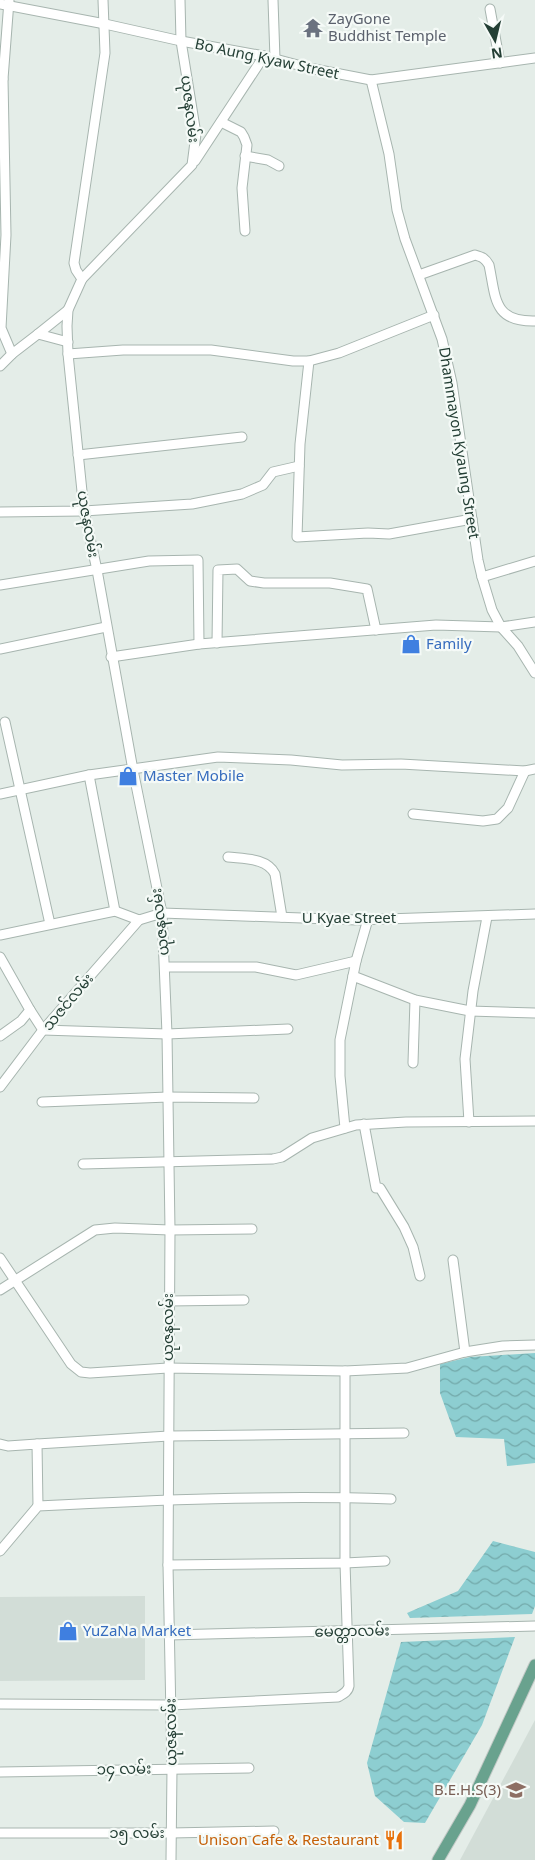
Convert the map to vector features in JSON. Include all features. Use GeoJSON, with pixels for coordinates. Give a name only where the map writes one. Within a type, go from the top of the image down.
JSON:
{"type":"FeatureCollection","features":[{"type":"Feature","properties":{"kind":"main road"},"geometry":{"type":"LineString","coordinates":[[438,1860],[470,1805],[535,1666]]}},
{"type":"Feature","properties":{"kind":"street"},"geometry":{"type":"LineString","coordinates":[[82,279],[74,263],[104,53],[105,24],[103,0]]}},
{"type":"Feature","properties":{"kind":"street","name":"ယုဇနလမ်း"},"geometry":{"type":"LineString","coordinates":[[171,1860],[172,1769],[168,1564],[168,1301],[170,1230],[167,1034],[162,913],[133,770],[97,570],[84,511],[68,354],[68,310],[82,279],[192,165],[196,134],[181,42],[180,0]]}},
{"type":"Feature","properties":{"kind":"street"},"geometry":{"type":"LineString","coordinates":[[274,0],[275,59]]}},
{"type":"Feature","properties":{"kind":"street"},"geometry":{"type":"LineString","coordinates":[[6,3],[2,63],[6,235],[1,328],[12,354]]}},
{"type":"Feature","properties":{"kind":"street","name":"Bo Aung Kyaw Street"},"geometry":{"type":"LineString","coordinates":[[6,3],[181,42],[264,56],[302,67],[371,80],[535,58]]}},
{"type":"Feature","properties":{"kind":"street"},"geometry":{"type":"LineString","coordinates":[[490,9],[500,63]]}},
{"type":"Feature","properties":{"kind":"street"},"geometry":{"type":"LineString","coordinates":[[192,165],[264,56]]}},
{"type":"Feature","properties":{"kind":"street","name":"Dhammayon Kyaung Street"},"geometry":{"type":"LineString","coordinates":[[371,80],[389,154],[397,210],[405,239],[442,339],[452,383],[482,577],[492,610],[501,626],[518,646],[535,673]]}},
{"type":"Feature","properties":{"kind":"street"},"geometry":{"type":"LineString","coordinates":[[221,122],[241,132],[247,145],[242,188],[245,231]]}},
{"type":"Feature","properties":{"kind":"street"},"geometry":{"type":"LineString","coordinates":[[245,156],[268,160],[279,166]]}},
{"type":"Feature","properties":{"kind":"street"},"geometry":{"type":"LineString","coordinates":[[419,275],[475,255],[481,256],[489,265],[496,301],[505,315],[514,319],[535,321]]}},
{"type":"Feature","properties":{"kind":"street"},"geometry":{"type":"LineString","coordinates":[[0,366],[12,354],[68,310]]}},
{"type":"Feature","properties":{"kind":"street"},"geometry":{"type":"LineString","coordinates":[[68,354],[123,350],[210,350],[294,361],[309,361],[339,353],[434,315]]}},
{"type":"Feature","properties":{"kind":"street"},"geometry":{"type":"LineString","coordinates":[[38,334],[68,342]]}},
{"type":"Feature","properties":{"kind":"street"},"geometry":{"type":"LineString","coordinates":[[309,361],[299,466],[296,537],[368,533],[389,534],[472,519]]}},
{"type":"Feature","properties":{"kind":"street"},"geometry":{"type":"LineString","coordinates":[[78,455],[242,437]]}},
{"type":"Feature","properties":{"kind":"street"},"geometry":{"type":"LineString","coordinates":[[0,512],[84,511],[192,504],[242,494],[263,485],[273,472],[299,466]]}},
{"type":"Feature","properties":{"kind":"street"},"geometry":{"type":"LineString","coordinates":[[0,585],[148,561],[198,560],[199,644]]}},
{"type":"Feature","properties":{"kind":"street"},"geometry":{"type":"LineString","coordinates":[[482,577],[535,561]]}},
{"type":"Feature","properties":{"kind":"street"},"geometry":{"type":"LineString","coordinates":[[217,643],[218,570],[237,569],[250,581],[257,582],[330,583],[367,589],[376,630]]}},
{"type":"Feature","properties":{"kind":"street"},"geometry":{"type":"LineString","coordinates":[[112,657],[199,644],[436,625],[501,626],[535,622]]}},
{"type":"Feature","properties":{"kind":"street"},"geometry":{"type":"LineString","coordinates":[[0,649],[106,627]]}},
{"type":"Feature","properties":{"kind":"street"},"geometry":{"type":"LineString","coordinates":[[5,722],[50,924]]}},
{"type":"Feature","properties":{"kind":"street"},"geometry":{"type":"LineString","coordinates":[[0,794],[89,775],[218,757],[291,760],[342,766],[401,764],[525,772],[535,769]]}},
{"type":"Feature","properties":{"kind":"street"},"geometry":{"type":"LineString","coordinates":[[413,814],[483,820],[497,818],[508,808],[525,772]]}},
{"type":"Feature","properties":{"kind":"street"},"geometry":{"type":"LineString","coordinates":[[89,775],[115,911]]}},
{"type":"Feature","properties":{"kind":"street"},"geometry":{"type":"LineString","coordinates":[[228,857],[262,862],[273,870],[282,917]]}},
{"type":"Feature","properties":{"kind":"street"},"geometry":{"type":"LineString","coordinates":[[0,935],[115,911],[139,920]]}},
{"type":"Feature","properties":{"kind":"street","name":"U Kyae Street"},"geometry":{"type":"LineString","coordinates":[[139,920],[162,913],[368,919],[487,917],[535,914]]}},
{"type":"Feature","properties":{"kind":"street"},"geometry":{"type":"LineString","coordinates":[[469,1122],[465,1059],[470,1011],[487,917]]}},
{"type":"Feature","properties":{"kind":"street"},"geometry":{"type":"LineString","coordinates":[[345,1128],[339,1059],[340,1040],[356,961],[368,919]]}},
{"type":"Feature","properties":{"kind":"street","name":"သဇင်လမ်း"},"geometry":{"type":"LineString","coordinates":[[0,1087],[43,1030],[139,920]]}},
{"type":"Feature","properties":{"kind":"street"},"geometry":{"type":"LineString","coordinates":[[0,957],[43,1030],[167,1034],[288,1029]]}},
{"type":"Feature","properties":{"kind":"street"},"geometry":{"type":"LineString","coordinates":[[165,967],[256,967],[296,975],[356,961]]}},
{"type":"Feature","properties":{"kind":"street"},"geometry":{"type":"LineString","coordinates":[[353,976],[415,1000],[470,1011],[535,1013]]}},
{"type":"Feature","properties":{"kind":"street"},"geometry":{"type":"LineString","coordinates":[[413,1063],[415,1000]]}},
{"type":"Feature","properties":{"kind":"street"},"geometry":{"type":"LineString","coordinates":[[0,1036],[21,1021],[30,1010]]}},
{"type":"Feature","properties":{"kind":"street"},"geometry":{"type":"LineString","coordinates":[[42,1102],[168,1097],[254,1098]]}},
{"type":"Feature","properties":{"kind":"street"},"geometry":{"type":"LineString","coordinates":[[83,1164],[273,1159],[282,1157],[312,1138],[364,1124],[535,1121]]}},
{"type":"Feature","properties":{"kind":"street"},"geometry":{"type":"LineString","coordinates":[[364,1124],[376,1188],[380,1188],[404,1227],[413,1248],[420,1276]]}},
{"type":"Feature","properties":{"kind":"street"},"geometry":{"type":"LineString","coordinates":[[0,1290],[95,1230],[115,1228],[170,1230],[252,1229]]}},
{"type":"Feature","properties":{"kind":"street"},"geometry":{"type":"LineString","coordinates":[[0,1258],[16,1279],[71,1364],[81,1372],[168,1368],[345,1370],[407,1368],[465,1352],[503,1346],[535,1345]]}},
{"type":"Feature","properties":{"kind":"street"},"geometry":{"type":"LineString","coordinates":[[453,1260],[465,1352]]}},
{"type":"Feature","properties":{"kind":"street"},"geometry":{"type":"LineString","coordinates":[[168,1301],[244,1300]]}},
{"type":"Feature","properties":{"kind":"street"},"geometry":{"type":"LineString","coordinates":[[0,1704],[171,1705],[338,1697],[344,1694],[349,1686],[345,1563],[345,1370]]}},
{"type":"Feature","properties":{"kind":"street"},"geometry":{"type":"LineString","coordinates":[[0,1444],[8,1446],[169,1436],[404,1433]]}},
{"type":"Feature","properties":{"kind":"street"},"geometry":{"type":"LineString","coordinates":[[0,1551],[38,1506],[37,1444]]}},
{"type":"Feature","properties":{"kind":"street"},"geometry":{"type":"LineString","coordinates":[[38,1506],[169,1499],[345,1497],[391,1499]]}},
{"type":"Feature","properties":{"kind":"street"},"geometry":{"type":"LineString","coordinates":[[168,1564],[386,1561]]}},
{"type":"Feature","properties":{"kind":"street","name":"မေတ္တာလမ်း"},"geometry":{"type":"LineString","coordinates":[[169,1635],[535,1626]]}},
{"type":"Feature","properties":{"kind":"street","name":"၁၄ လမ်း"},"geometry":{"type":"LineString","coordinates":[[0,1772],[249,1768]]}},
{"type":"Feature","properties":{"kind":"street","name":"၁၅ လမ်း"},"geometry":{"type":"LineString","coordinates":[[0,1833],[274,1831]]}},
{"type":"Feature","properties":{"kind":"shaded area"},"geometry":{"type":"Polygon","coordinates":[[[145,1596],[145,1680],[0,1681],[0,1597],[145,1596]]]}},
{"type":"Feature","properties":{"kind":"shaded area","name":"B.E.H.S(3)"},"geometry":{"type":"Polygon","coordinates":[[[535,1720],[535,1860],[460,1860],[535,1720]]]}},
{"type":"Feature","properties":{"kind":"water"},"geometry":{"type":"Polygon","coordinates":[[[535,1353],[535,1463],[507,1466],[504,1439],[456,1437],[440,1393],[440,1364],[470,1357],[535,1353]]]}},
{"type":"Feature","properties":{"kind":"water"},"geometry":{"type":"Polygon","coordinates":[[[493,1541],[535,1552],[535,1606],[532,1614],[410,1618],[407,1613],[458,1591],[493,1541]]]}},
{"type":"Feature","properties":{"kind":"water"},"geometry":{"type":"Polygon","coordinates":[[[515,1637],[482,1725],[425,1823],[404,1822],[375,1796],[367,1763],[401,1642],[515,1637]]]}},
{"type":"Feature","properties":{"kind":"place","name":"ZayGone Buddhist Temple"},"geometry":{"type":"Point","coordinates":[313,28]}},
{"type":"Feature","properties":{"kind":"place","name":"Family"},"geometry":{"type":"Point","coordinates":[411,644]}},
{"type":"Feature","properties":{"kind":"place","name":"Master Mobile"},"geometry":{"type":"Point","coordinates":[128,776]}},
{"type":"Feature","properties":{"kind":"place","name":"YuZaNa Market"},"geometry":{"type":"Point","coordinates":[68,1631]}},
{"type":"Feature","properties":{"kind":"place","name":"B.E.H.S(3)"},"geometry":{"type":"Point","coordinates":[516,1790]}},
{"type":"Feature","properties":{"kind":"place","name":"Unison Cafe & Restaurant"},"geometry":{"type":"Point","coordinates":[394,1840]}}]}
